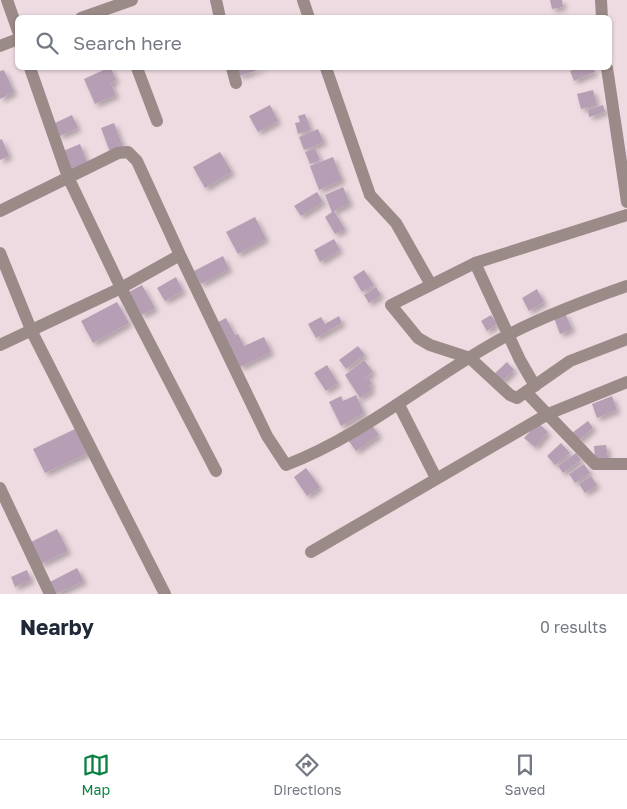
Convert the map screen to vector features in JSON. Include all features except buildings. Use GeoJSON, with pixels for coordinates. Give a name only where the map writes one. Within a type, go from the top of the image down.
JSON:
{"type":"FeatureCollection","features":[{"type":"Feature","properties":{"kind":"street"},"geometry":{"type":"LineString","coordinates":[[6,0],[15,23]]}},
{"type":"Feature","properties":{"kind":"street"},"geometry":{"type":"LineString","coordinates":[[98,15],[116,12],[132,0]]}},
{"type":"Feature","properties":{"kind":"street"},"geometry":{"type":"LineString","coordinates":[[216,0],[219,15]]}},
{"type":"Feature","properties":{"kind":"street"},"geometry":{"type":"LineString","coordinates":[[303,0],[308,15]]}},
{"type":"Feature","properties":{"kind":"street"},"geometry":{"type":"LineString","coordinates":[[601,0],[602,15]]}},
{"type":"Feature","properties":{"kind":"street"},"geometry":{"type":"LineString","coordinates":[[0,46],[15,39]]}},
{"type":"Feature","properties":{"kind":"street"},"geometry":{"type":"LineString","coordinates":[[31,70],[68,177],[120,288],[216,471]]}},
{"type":"Feature","properties":{"kind":"street"},"geometry":{"type":"LineString","coordinates":[[138,70],[157,121]]}},
{"type":"Feature","properties":{"kind":"street"},"geometry":{"type":"LineString","coordinates":[[233,70],[236,83]]}},
{"type":"Feature","properties":{"kind":"street"},"geometry":{"type":"LineString","coordinates":[[327,70],[370,194],[396,223],[430,283]]}},
{"type":"Feature","properties":{"kind":"street"},"geometry":{"type":"LineString","coordinates":[[607,70],[627,202]]}},
{"type":"Feature","properties":{"kind":"street"},"geometry":{"type":"LineString","coordinates":[[0,211],[118,153],[128,152],[136,161],[271,443],[286,465],[342,438],[399,405],[470,358],[508,336],[582,301],[627,286]]}},
{"type":"Feature","properties":{"kind":"street"},"geometry":{"type":"LineString","coordinates":[[627,215],[475,263],[430,283],[391,305],[418,338],[430,345],[470,358],[510,395],[517,398],[570,361],[627,339]]}},
{"type":"Feature","properties":{"kind":"street"},"geometry":{"type":"LineString","coordinates":[[0,253],[32,332],[164,594]]}},
{"type":"Feature","properties":{"kind":"street"},"geometry":{"type":"LineString","coordinates":[[0,345],[32,332],[120,288],[180,255]]}},
{"type":"Feature","properties":{"kind":"street"},"geometry":{"type":"LineString","coordinates":[[475,263],[530,389],[548,414],[595,464],[627,464]]}},
{"type":"Feature","properties":{"kind":"street"},"geometry":{"type":"LineString","coordinates":[[311,552],[548,414],[627,382]]}},
{"type":"Feature","properties":{"kind":"street"},"geometry":{"type":"LineString","coordinates":[[399,405],[436,478]]}},
{"type":"Feature","properties":{"kind":"street"},"geometry":{"type":"LineString","coordinates":[[0,488],[50,594]]}}]}
